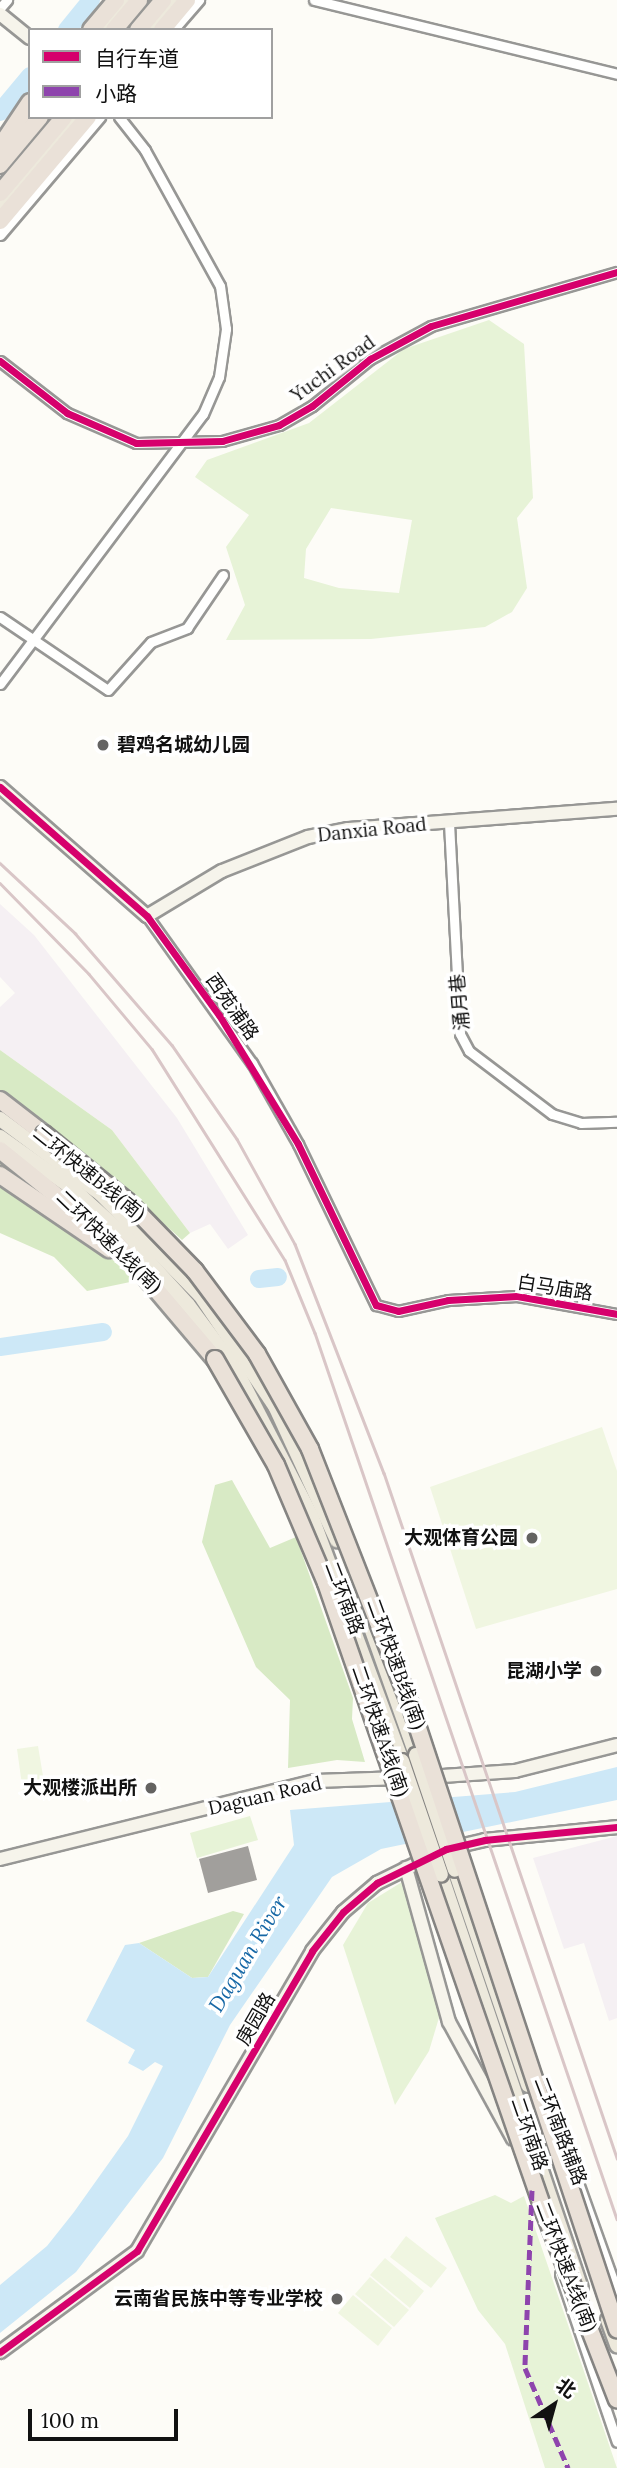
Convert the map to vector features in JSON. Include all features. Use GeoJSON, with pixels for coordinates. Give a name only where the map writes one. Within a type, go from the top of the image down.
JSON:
{"type":"FeatureCollection","features":[{"type":"Feature","properties":{"kind":"highway"},"geometry":{"type":"LineString","coordinates":[[92,28],[116,0]]}},
{"type":"Feature","properties":{"kind":"highway"},"geometry":{"type":"LineString","coordinates":[[116,28],[139,0]]}},
{"type":"Feature","properties":{"kind":"highway"},"geometry":{"type":"LineString","coordinates":[[140,28],[163,0]]}},
{"type":"Feature","properties":{"kind":"highway"},"geometry":{"type":"LineString","coordinates":[[164,28],[187,0]]}},
{"type":"Feature","properties":{"kind":"highway"},"geometry":{"type":"LineString","coordinates":[[0,149],[28,105]]}},
{"type":"Feature","properties":{"kind":"highway"},"geometry":{"type":"LineString","coordinates":[[0,165],[38,119]]}},
{"type":"Feature","properties":{"kind":"highway"},"geometry":{"type":"LineString","coordinates":[[0,193],[62,119]]}},
{"type":"Feature","properties":{"kind":"highway"},"geometry":{"type":"LineString","coordinates":[[0,221],[86,119]]}},
{"type":"Feature","properties":{"kind":"highway"},"geometry":{"type":"LineString","coordinates":[[0,1100],[44,1134]]}},
{"type":"Feature","properties":{"kind":"highway","name":"二环快速B线(南)"},"geometry":{"type":"LineString","coordinates":[[0,1106],[44,1134],[128,1202],[195,1271],[257,1354],[306,1440],[406,1691],[617,2329]]}},
{"type":"Feature","properties":{"kind":"highway","name":"二环快速A线(南)"},"geometry":{"type":"LineString","coordinates":[[0,1150],[120,1247],[215,1359],[272,1457],[326,1583],[537,2193],[617,2400]]}},
{"type":"Feature","properties":{"kind":"highway"},"geometry":{"type":"LineString","coordinates":[[0,1175],[120,1259],[215,1359]]}},
{"type":"Feature","properties":{"kind":"main road"},"geometry":{"type":"LineString","coordinates":[[104,28],[128,0]]}},
{"type":"Feature","properties":{"kind":"main road"},"geometry":{"type":"LineString","coordinates":[[152,28],[175,0]]}},
{"type":"Feature","properties":{"kind":"main road"},"geometry":{"type":"LineString","coordinates":[[0,149],[28,118]]}},
{"type":"Feature","properties":{"kind":"main road"},"geometry":{"type":"LineString","coordinates":[[0,207],[74,119]]}},
{"type":"Feature","properties":{"kind":"main road","name":"二环南路"},"geometry":{"type":"LineString","coordinates":[[0,1119],[60,1160],[138,1228],[200,1295],[247,1360],[325,1509],[484,1977],[617,2345]]}},
{"type":"Feature","properties":{"kind":"main road","name":"二环南路"},"geometry":{"type":"LineString","coordinates":[[0,1137],[61,1180],[128,1239],[188,1305],[235,1368],[311,1515],[409,1758]]}},
{"type":"Feature","properties":{"kind":"main road","name":"二环南路"},"geometry":{"type":"LineString","coordinates":[[484,1977],[617,2392]]}},
{"type":"Feature","properties":{"kind":"street"},"geometry":{"type":"LineString","coordinates":[[0,8],[7,0]]}},
{"type":"Feature","properties":{"kind":"street"},"geometry":{"type":"LineString","coordinates":[[175,28],[199,0]]}},
{"type":"Feature","properties":{"kind":"street"},"geometry":{"type":"LineString","coordinates":[[314,0],[617,74]]}},
{"type":"Feature","properties":{"kind":"street"},"geometry":{"type":"LineString","coordinates":[[0,14],[28,36]]}},
{"type":"Feature","properties":{"kind":"street"},"geometry":{"type":"LineString","coordinates":[[0,235],[98,119]]}},
{"type":"Feature","properties":{"kind":"street"},"geometry":{"type":"LineString","coordinates":[[0,684],[181,446],[219,377],[224,307],[207,257],[145,150],[121,119]]}},
{"type":"Feature","properties":{"kind":"street","name":"Yuchi Road"},"geometry":{"type":"LineString","coordinates":[[2,366],[67,413],[100,430],[136,443],[181,446],[251,437],[312,406],[370,359],[431,326],[617,272]]}},
{"type":"Feature","properties":{"kind":"street"},"geometry":{"type":"LineString","coordinates":[[0,617],[108,690],[151,642],[187,628],[223,575]]}},
{"type":"Feature","properties":{"kind":"street","name":"西苑浦路"},"geometry":{"type":"LineString","coordinates":[[0,787],[147,916],[252,1063],[298,1144],[369,1297]]}},
{"type":"Feature","properties":{"kind":"street","name":"Danxia Road"},"geometry":{"type":"LineString","coordinates":[[147,916],[222,871],[287,841],[348,829],[617,809]]}},
{"type":"Feature","properties":{"kind":"street","name":"涌月巷"},"geometry":{"type":"LineString","coordinates":[[449,822],[464,1043],[480,1064],[552,1114],[581,1123],[617,1122]]}},
{"type":"Feature","properties":{"kind":"street","name":"白马庙路"},"geometry":{"type":"LineString","coordinates":[[369,1297],[376,1306],[398,1311],[448,1300],[517,1296],[617,1314]]}},
{"type":"Feature","properties":{"kind":"street","name":"Daguan Road"},"geometry":{"type":"LineString","coordinates":[[0,1859],[316,1781],[514,1771],[617,1745]]}},
{"type":"Feature","properties":{"kind":"street","name":"庚园路"},"geometry":{"type":"LineString","coordinates":[[0,2352],[137,2251],[328,1927],[377,1883],[446,1849],[485,1840],[617,1827]]}},
{"type":"Feature","properties":{"kind":"street"},"geometry":{"type":"LineString","coordinates":[[406,1868],[449,2022],[522,2159]]}},
{"type":"Feature","properties":{"kind":"street","name":"二环南路辅路"},"geometry":{"type":"LineString","coordinates":[[484,1977],[522,2159],[617,2442]]}},
{"type":"Feature","properties":{"kind":"street","name":"二环南路辅路"},"geometry":{"type":"LineString","coordinates":[[484,1977],[560,2127],[617,2292]]}},
{"type":"Feature","properties":{"kind":"shaded area"},"geometry":{"type":"Polygon","coordinates":[[[0,904],[34,935],[177,1118],[248,1235],[228,1249],[210,1224],[190,1233],[112,1130],[0,1050],[0,1007],[15,993],[0,977],[0,904]]]}},
{"type":"Feature","properties":{"kind":"shaded area"},"geometry":{"type":"Polygon","coordinates":[[[617,1836],[617,2018],[609,2021],[584,1943],[564,1949],[533,1858],[617,1836]]]}},
{"type":"Feature","properties":{"kind":"green space"},"geometry":{"type":"Polygon","coordinates":[[[489,320],[524,344],[533,498],[517,518],[527,588],[512,612],[485,627],[371,639],[226,640],[245,605],[226,547],[249,515],[195,477],[207,460],[309,423],[404,349],[489,320]],[[331,508],[306,549],[304,578],[339,588],[399,593],[412,520],[331,508]]]}},
{"type":"Feature","properties":{"kind":"green space"},"geometry":{"type":"Polygon","coordinates":[[[0,1050],[112,1130],[190,1233],[182,1240],[86,1154],[0,1098],[0,1050]]]}},
{"type":"Feature","properties":{"kind":"green space"},"geometry":{"type":"Polygon","coordinates":[[[0,1162],[28,1180],[135,1281],[87,1291],[54,1257],[0,1233],[0,1162]]]}},
{"type":"Feature","properties":{"kind":"green space","name":"大观体育公园"},"geometry":{"type":"Polygon","coordinates":[[[602,1427],[617,1471],[617,1589],[476,1629],[430,1487],[602,1427]]]}},
{"type":"Feature","properties":{"kind":"green space"},"geometry":{"type":"Polygon","coordinates":[[[232,1480],[270,1548],[296,1537],[353,1698],[352,1719],[365,1762],[337,1760],[288,1768],[290,1700],[256,1667],[202,1542],[215,1485],[232,1480]]]}},
{"type":"Feature","properties":{"kind":"green space"},"geometry":{"type":"Polygon","coordinates":[[[38,1746],[45,1788],[23,1792],[17,1749],[38,1746]]]}},
{"type":"Feature","properties":{"kind":"green space"},"geometry":{"type":"Polygon","coordinates":[[[250,1816],[258,1840],[197,1858],[190,1833],[250,1816]]]}},
{"type":"Feature","properties":{"kind":"green space"},"geometry":{"type":"Polygon","coordinates":[[[402,1882],[441,2011],[429,2051],[395,2105],[343,1945],[368,1903],[402,1882]]]}},
{"type":"Feature","properties":{"kind":"green space"},"geometry":{"type":"Polygon","coordinates":[[[233,1911],[244,1914],[208,1977],[192,1978],[139,1943],[233,1911]]]}},
{"type":"Feature","properties":{"kind":"green space"},"geometry":{"type":"Polygon","coordinates":[[[495,2195],[511,2203],[524,2196],[617,2468],[545,2468],[505,2344],[478,2310],[435,2218],[495,2195]]]}},
{"type":"Feature","properties":{"kind":"green space"},"geometry":{"type":"Polygon","coordinates":[[[406,2236],[447,2268],[431,2288],[390,2257],[406,2236]]]}},
{"type":"Feature","properties":{"kind":"green space"},"geometry":{"type":"Polygon","coordinates":[[[385,2258],[424,2291],[410,2308],[370,2275],[385,2258]]]}},
{"type":"Feature","properties":{"kind":"green space"},"geometry":{"type":"Polygon","coordinates":[[[370,2277],[409,2310],[394,2327],[355,2294],[370,2277]]]}},
{"type":"Feature","properties":{"kind":"green space"},"geometry":{"type":"Polygon","coordinates":[[[353,2295],[392,2328],[378,2346],[338,2313],[353,2295]]]}},
{"type":"Feature","properties":{"kind":"water","name":"Daguan River"},"geometry":{"type":"Polygon","coordinates":[[[617,1767],[617,1800],[381,1849],[332,1877],[230,2025],[163,2158],[76,2272],[0,2333],[0,2285],[47,2246],[74,2212],[128,2136],[163,2066],[155,2062],[143,2071],[128,2063],[135,2050],[86,2021],[125,1945],[139,1943],[192,1978],[208,1977],[294,1845],[290,1810],[515,1792],[617,1767]]]}},
{"type":"Feature","properties":{"kind":"building"},"geometry":{"type":"Polygon","coordinates":[[[248,1846],[257,1880],[208,1893],[199,1859],[248,1846]]]}},
{"type":"Feature","properties":{"kind":"waterway"},"geometry":{"type":"LineString","coordinates":[[69,28],[91,0]]}},
{"type":"Feature","properties":{"kind":"waterway"},"geometry":{"type":"LineString","coordinates":[[0,112],[28,78]]}},
{"type":"Feature","properties":{"kind":"waterway"},"geometry":{"type":"LineString","coordinates":[[259,1279],[278,1277]]}},
{"type":"Feature","properties":{"kind":"waterway"},"geometry":{"type":"LineString","coordinates":[[0,1347],[103,1332]]}},
{"type":"Feature","properties":{"kind":"railway"},"geometry":{"type":"LineString","coordinates":[[0,863],[75,933],[172,1045],[237,1139],[295,1244],[384,1473],[617,2158]]}},
{"type":"Feature","properties":{"kind":"railway"},"geometry":{"type":"LineString","coordinates":[[0,883],[89,974],[152,1049],[285,1260],[315,1333],[617,2219]]}},
{"type":"Feature","properties":{"kind":"marked path"},"geometry":{"type":"LineString","coordinates":[[532,2190],[525,2368],[568,2468]]}},
{"type":"Feature","properties":{"kind":"cycle path"},"geometry":{"type":"LineString","coordinates":[[0,361],[67,413],[136,443],[222,441],[279,425],[312,406],[370,359],[431,326],[617,272]]}},
{"type":"Feature","properties":{"kind":"cycle path"},"geometry":{"type":"LineString","coordinates":[[0,787],[147,916],[219,1015],[298,1144],[376,1305],[398,1311],[448,1300],[517,1296],[617,1314]]}},
{"type":"Feature","properties":{"kind":"cycle path"},"geometry":{"type":"LineString","coordinates":[[0,2352],[137,2251],[312,1951],[343,1912],[377,1883],[446,1849],[485,1840],[617,1827]]}},
{"type":"Feature","properties":{"kind":"place","name":"碧鸡名城幼儿园"},"geometry":{"type":"Point","coordinates":[103,745]}},
{"type":"Feature","properties":{"kind":"place","name":"大观体育公园"},"geometry":{"type":"Point","coordinates":[532,1538]}},
{"type":"Feature","properties":{"kind":"place","name":"昆湖小学"},"geometry":{"type":"Point","coordinates":[596,1671]}},
{"type":"Feature","properties":{"kind":"place","name":"大观楼派出所"},"geometry":{"type":"Point","coordinates":[151,1788]}},
{"type":"Feature","properties":{"kind":"place","name":"云南省民族中等专业学校"},"geometry":{"type":"Point","coordinates":[337,2299]}}]}
